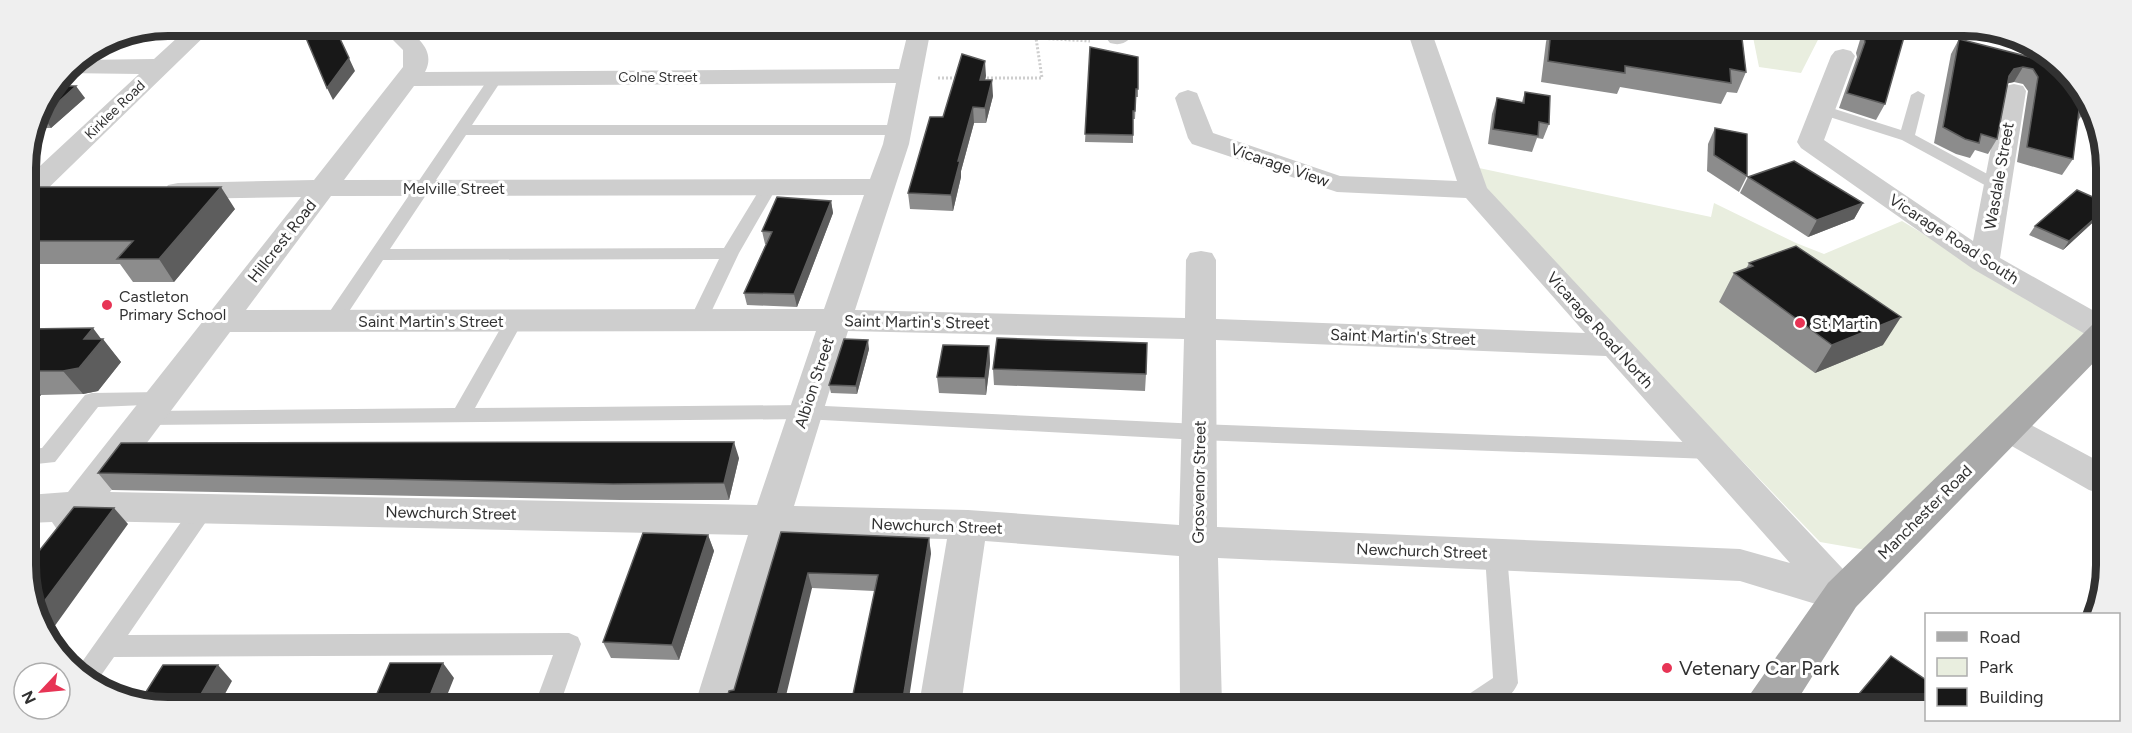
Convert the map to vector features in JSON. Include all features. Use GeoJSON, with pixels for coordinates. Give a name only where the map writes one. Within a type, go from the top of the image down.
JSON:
{"type":"FeatureCollection","features":[{"type":"Feature","properties":{"kind":"main road","name":"Manchester Road"},"geometry":{"type":"LineString","coordinates":[[1774,697],[1842,595],[2096,338]]}},
{"type":"Feature","properties":{"kind":"street","name":"Kirklee Road"},"geometry":{"type":"LineString","coordinates":[[36,184],[192,36]]}},
{"type":"Feature","properties":{"kind":"street","name":"Hillcrest Road"},"geometry":{"type":"LineString","coordinates":[[50,542],[415,68],[415,48],[401,36]]}},
{"type":"Feature","properties":{"kind":"street","name":"Albion Street"},"geometry":{"type":"LineString","coordinates":[[718,697],[804,412],[899,130],[918,36]]}},
{"type":"Feature","properties":{"kind":"street","name":"Vicarage Road North"},"geometry":{"type":"LineString","coordinates":[[1421,36],[1474,190],[1842,595]]}},
{"type":"Feature","properties":{"kind":"street"},"geometry":{"type":"LineString","coordinates":[[1822,110],[1843,56]]}},
{"type":"Feature","properties":{"kind":"street"},"geometry":{"type":"LineString","coordinates":[[84,67],[160,66]]}},
{"type":"Feature","properties":{"kind":"street","name":"Colne Street"},"geometry":{"type":"LineString","coordinates":[[407,79],[910,76]]}},
{"type":"Feature","properties":{"kind":"street","name":"Wasdale Street"},"geometry":{"type":"LineString","coordinates":[[1984,262],[2014,91]]}},
{"type":"Feature","properties":{"kind":"street","name":"Vicarage View"},"geometry":{"type":"LineString","coordinates":[[1188,98],[1200,138],[1337,184],[1474,190]]}},
{"type":"Feature","properties":{"kind":"street","name":"Vicarage Road South"},"geometry":{"type":"LineString","coordinates":[[1822,110],[1810,142],[1984,262],[2096,327]]}},
{"type":"Feature","properties":{"kind":"street","name":"Melville Street"},"geometry":{"type":"LineString","coordinates":[[157,191],[323,188],[881,187]]}},
{"type":"Feature","properties":{"kind":"street"},"geometry":{"type":"LineString","coordinates":[[36,194],[62,193]]}},
{"type":"Feature","properties":{"kind":"street","name":"Grosvenor Street"},"geometry":{"type":"LineString","coordinates":[[1201,260],[1198,542],[1201,697]]}},
{"type":"Feature","properties":{"kind":"street","name":"Saint Martin's Street"},"geometry":{"type":"LineString","coordinates":[[220,321],[834,320],[1201,328],[1614,345]]}},
{"type":"Feature","properties":{"kind":"street"},"geometry":{"type":"LineString","coordinates":[[2008,428],[2096,477]]}},
{"type":"Feature","properties":{"kind":"street","name":"Newchurch Street"},"geometry":{"type":"LineString","coordinates":[[36,509],[78,506],[204,507],[968,525],[1198,542],[1740,565],[1842,595]]}},
{"type":"Feature","properties":{"kind":"street"},"geometry":{"type":"LineString","coordinates":[[941,697],[968,525]]}},
{"type":"Feature","properties":{"kind":"lane"},"geometry":{"type":"LineString","coordinates":[[333,321],[496,78]]}},
{"type":"Feature","properties":{"kind":"lane"},"geometry":{"type":"LineString","coordinates":[[1907,137],[1918,95]]}},
{"type":"Feature","properties":{"kind":"lane"},"geometry":{"type":"LineString","coordinates":[[1822,110],[1907,137],[1998,186]]}},
{"type":"Feature","properties":{"kind":"lane"},"geometry":{"type":"LineString","coordinates":[[461,130],[899,130]]}},
{"type":"Feature","properties":{"kind":"lane"},"geometry":{"type":"LineString","coordinates":[[698,321],[730,253],[769,187]]}},
{"type":"Feature","properties":{"kind":"lane"},"geometry":{"type":"LineString","coordinates":[[377,255],[730,253]]}},
{"type":"Feature","properties":{"kind":"lane"},"geometry":{"type":"LineString","coordinates":[[461,415],[514,321]]}},
{"type":"Feature","properties":{"kind":"lane"},"geometry":{"type":"LineString","coordinates":[[36,457],[48,456],[92,400],[154,408],[461,415],[804,412],[1199,432],[1710,451]]}},
{"type":"Feature","properties":{"kind":"lane"},"geometry":{"type":"LineString","coordinates":[[90,671],[204,507]]}},
{"type":"Feature","properties":{"kind":"lane"},"geometry":{"type":"LineString","coordinates":[[1485,697],[1506,683],[1496,555]]}},
{"type":"Feature","properties":{"kind":"lane"},"geometry":{"type":"LineString","coordinates":[[107,646],[569,644],[550,697]]}},
{"type":"Feature","properties":{"kind":"path"},"geometry":{"type":"LineString","coordinates":[[972,78],[1042,78],[1036,38],[1101,41],[1114,36]]}},
{"type":"Feature","properties":{"kind":"path"},"geometry":{"type":"LineString","coordinates":[[910,76],[960,78]]}},
{"type":"Feature","properties":{"kind":"green space"},"geometry":{"type":"Polygon","coordinates":[[[1745,36],[1820,36],[1801,73],[1759,67],[1753,37],[1745,36]]]}},
{"type":"Feature","properties":{"kind":"green space"},"geometry":{"type":"Polygon","coordinates":[[[1479,168],[1711,217],[1714,203],[1824,254],[1902,221],[2085,332],[1866,550],[1820,542],[1480,188],[1479,168]]]}},
{"type":"Feature","properties":{"kind":"building"},"geometry":{"type":"Polygon","coordinates":[[[305,36],[339,36],[349,58],[327,88],[305,36]]]}},
{"type":"Feature","properties":{"kind":"building"},"geometry":{"type":"Polygon","coordinates":[[[1550,36],[1742,36],[1746,72],[1730,69],[1731,83],[1625,66],[1625,73],[1548,61],[1550,36]]]}},
{"type":"Feature","properties":{"kind":"building"},"geometry":{"type":"Polygon","coordinates":[[[1864,36],[1904,36],[1885,104],[1847,93],[1865,42],[1864,36]]]}},
{"type":"Feature","properties":{"kind":"building"},"geometry":{"type":"Polygon","coordinates":[[[1959,39],[2038,59],[2069,88],[2082,111],[2079,110],[2073,159],[2027,147],[2038,77],[2033,69],[2023,67],[2014,69],[2009,76],[1997,139],[1981,134],[1979,143],[1965,139],[1943,127],[1959,39]]]}},
{"type":"Feature","properties":{"kind":"building"},"geometry":{"type":"Polygon","coordinates":[[[1090,47],[1138,57],[1138,89],[1136,89],[1135,111],[1133,111],[1133,135],[1085,134],[1090,47]]]}},
{"type":"Feature","properties":{"kind":"building"},"geometry":{"type":"Polygon","coordinates":[[[962,54],[985,61],[980,80],[992,80],[985,108],[973,107],[951,195],[908,193],[930,117],[943,117],[962,54]]]}},
{"type":"Feature","properties":{"kind":"building"},"geometry":{"type":"Polygon","coordinates":[[[65,86],[76,86],[50,109],[65,86]]]}},
{"type":"Feature","properties":{"kind":"building"},"geometry":{"type":"Polygon","coordinates":[[[1525,92],[1550,96],[1549,124],[1539,122],[1538,136],[1493,129],[1497,98],[1524,103],[1525,92]]]}},
{"type":"Feature","properties":{"kind":"building"},"geometry":{"type":"Polygon","coordinates":[[[1715,128],[1747,134],[1747,176],[1714,155],[1715,128]]]}},
{"type":"Feature","properties":{"kind":"building"},"geometry":{"type":"Polygon","coordinates":[[[1794,161],[1863,203],[1817,220],[1748,177],[1794,161]]]}},
{"type":"Feature","properties":{"kind":"building"},"geometry":{"type":"Polygon","coordinates":[[[36,187],[221,187],[159,259],[117,259],[133,241],[36,241],[36,187]]]}},
{"type":"Feature","properties":{"kind":"building"},"geometry":{"type":"Polygon","coordinates":[[[2077,190],[2096,198],[2096,217],[2069,241],[2035,226],[2077,190]]]}},
{"type":"Feature","properties":{"kind":"building"},"geometry":{"type":"Polygon","coordinates":[[[777,197],[831,201],[794,294],[744,293],[772,232],[762,231],[777,197]]]}},
{"type":"Feature","properties":{"kind":"building"},"geometry":{"type":"Polygon","coordinates":[[[1796,246],[1901,317],[1832,345],[1734,273],[1753,266],[1749,263],[1796,246]]]}},
{"type":"Feature","properties":{"kind":"building"},"geometry":{"type":"Polygon","coordinates":[[[93,328],[84,339],[103,339],[79,368],[63,371],[36,371],[36,329],[93,328]]]}},
{"type":"Feature","properties":{"kind":"building"},"geometry":{"type":"Polygon","coordinates":[[[997,338],[1147,343],[1146,374],[993,369],[997,338]]]}},
{"type":"Feature","properties":{"kind":"building"},"geometry":{"type":"Polygon","coordinates":[[[844,339],[868,340],[856,386],[829,385],[844,339]]]}},
{"type":"Feature","properties":{"kind":"building"},"geometry":{"type":"Polygon","coordinates":[[[943,345],[989,346],[985,378],[937,377],[943,345]]]}},
{"type":"Feature","properties":{"kind":"building"},"geometry":{"type":"Polygon","coordinates":[[[734,442],[724,483],[613,484],[98,473],[121,443],[734,442]]]}},
{"type":"Feature","properties":{"kind":"building"},"geometry":{"type":"Polygon","coordinates":[[[74,507],[114,508],[42,604],[37,582],[36,555],[74,507]]]}},
{"type":"Feature","properties":{"kind":"building"},"geometry":{"type":"Polygon","coordinates":[[[781,532],[929,538],[903,697],[852,697],[878,575],[808,573],[777,697],[727,697],[729,691],[734,690],[781,532]]]}},
{"type":"Feature","properties":{"kind":"building"},"geometry":{"type":"Polygon","coordinates":[[[643,533],[708,535],[672,645],[603,642],[643,533]]]}},
{"type":"Feature","properties":{"kind":"building"},"geometry":{"type":"Polygon","coordinates":[[[1891,656],[1925,679],[1925,697],[1856,697],[1891,656]]]}},
{"type":"Feature","properties":{"kind":"building"},"geometry":{"type":"Polygon","coordinates":[[[390,663],[443,663],[429,697],[376,697],[390,663]]]}},
{"type":"Feature","properties":{"kind":"building"},"geometry":{"type":"Polygon","coordinates":[[[163,665],[218,665],[199,697],[144,694],[163,665]]]}},
{"type":"Feature","properties":{"kind":"place","name":"Castleton Primary School"},"geometry":{"type":"Point","coordinates":[107,305]}},
{"type":"Feature","properties":{"kind":"place","name":"St Martin"},"geometry":{"type":"Point","coordinates":[1800,323]}},
{"type":"Feature","properties":{"kind":"place","name":"Vetenary Car Park"},"geometry":{"type":"Point","coordinates":[1667,668]}}]}
